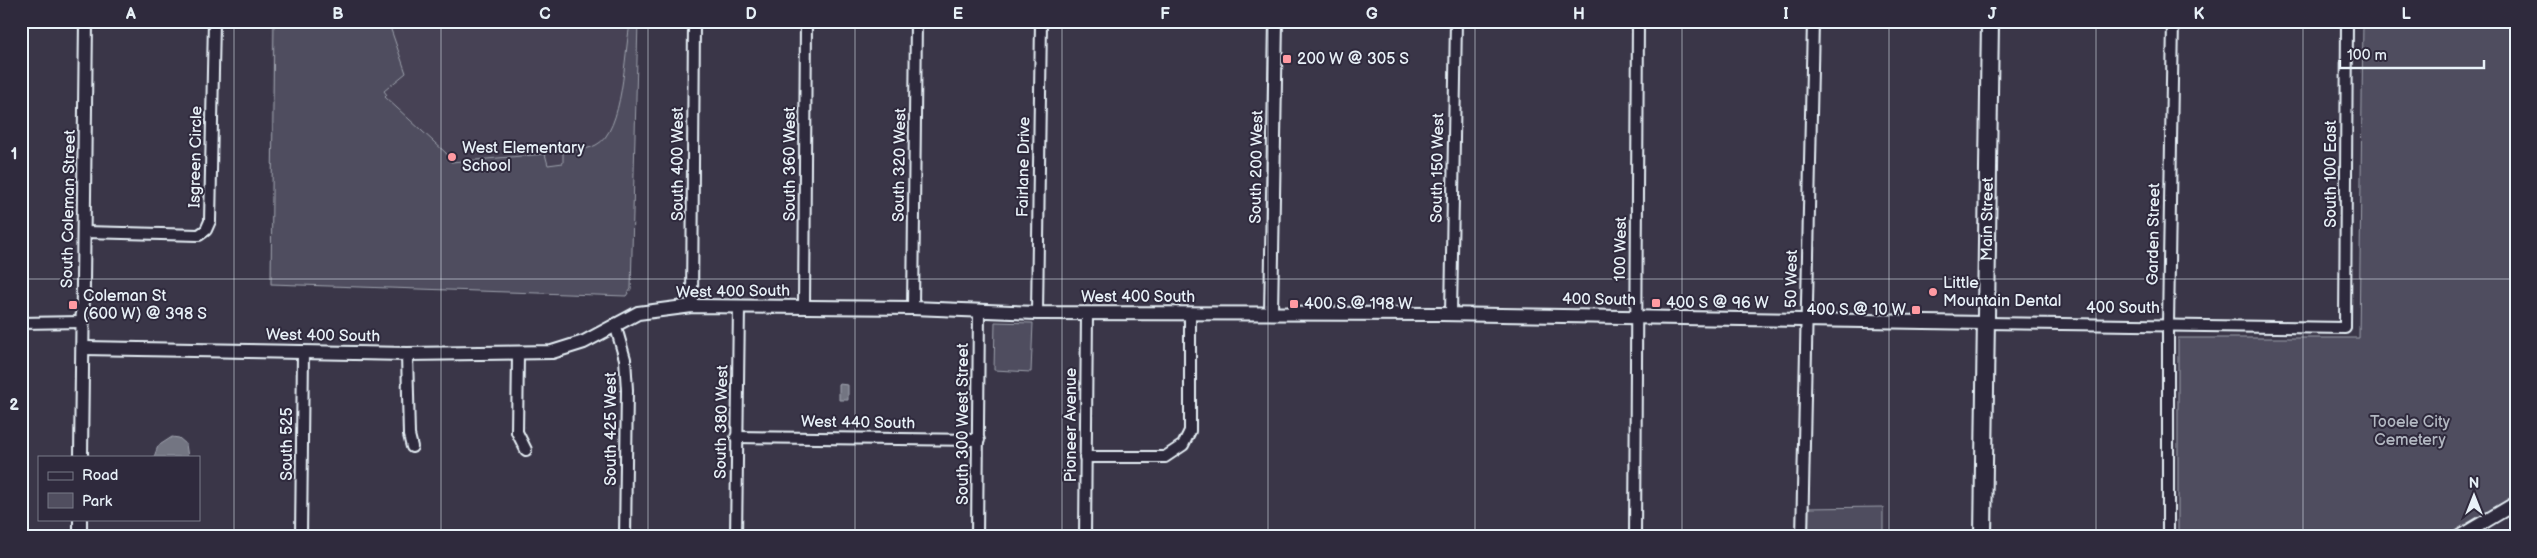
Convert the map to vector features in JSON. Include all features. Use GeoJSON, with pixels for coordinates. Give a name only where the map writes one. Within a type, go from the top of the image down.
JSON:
{"type":"FeatureCollection","features":[{"type":"Feature","properties":{"kind":"highway","name":"Main Street"},"geometry":{"type":"LineString","coordinates":[[1983,537],[1990,21]]}},
{"type":"Feature","properties":{"kind":"street","name":"South Coleman Street"},"geometry":{"type":"LineString","coordinates":[[81,456],[84,348],[86,21]]}},
{"type":"Feature","properties":{"kind":"street","name":"Isgreen Circle"},"geometry":{"type":"LineString","coordinates":[[85,232],[199,235],[206,230],[210,221],[214,21]]}},
{"type":"Feature","properties":{"kind":"street","name":"South 400 West"},"geometry":{"type":"LineString","coordinates":[[692,306],[694,21]]}},
{"type":"Feature","properties":{"kind":"street","name":"South 360 West"},"geometry":{"type":"LineString","coordinates":[[804,307],[806,21]]}},
{"type":"Feature","properties":{"kind":"street","name":"South 320 West"},"geometry":{"type":"LineString","coordinates":[[913,308],[916,21]]}},
{"type":"Feature","properties":{"kind":"street","name":"Fairlane Drive"},"geometry":{"type":"LineString","coordinates":[[1037,313],[1042,21]]}},
{"type":"Feature","properties":{"kind":"street","name":"South 200 West"},"geometry":{"type":"LineString","coordinates":[[1272,313],[1276,21]]}},
{"type":"Feature","properties":{"kind":"street","name":"South 150 West"},"geometry":{"type":"LineString","coordinates":[[1451,314],[1456,21]]}},
{"type":"Feature","properties":{"kind":"street","name":"100 West"},"geometry":{"type":"LineString","coordinates":[[1635,537],[1638,21]]}},
{"type":"Feature","properties":{"kind":"street","name":"50 West"},"geometry":{"type":"LineString","coordinates":[[1802,537],[1813,21]]}},
{"type":"Feature","properties":{"kind":"street","name":"Garden Street"},"geometry":{"type":"LineString","coordinates":[[2168,537],[2168,324],[2173,21]]}},
{"type":"Feature","properties":{"kind":"street","name":"South 100 East"},"geometry":{"type":"LineString","coordinates":[[2345,328],[2348,21]]}},
{"type":"Feature","properties":{"kind":"street","name":"West 400 South"},"geometry":{"type":"LineString","coordinates":[[84,348],[407,354],[518,354],[552,352],[584,342],[638,313],[692,306],[913,308],[1037,313],[1272,313]]}},
{"type":"Feature","properties":{"kind":"street","name":"South 380 West"},"geometry":{"type":"LineString","coordinates":[[736,537],[739,307]]}},
{"type":"Feature","properties":{"kind":"street","name":"South 300 West Street"},"geometry":{"type":"LineString","coordinates":[[977,537],[978,311]]}},
{"type":"Feature","properties":{"kind":"street","name":"Pioneer Avenue"},"geometry":{"type":"LineString","coordinates":[[1085,537],[1087,312]]}},
{"type":"Feature","properties":{"kind":"street","name":"400 South"},"geometry":{"type":"LineString","coordinates":[[1272,313],[2168,324],[2345,328]]}},
{"type":"Feature","properties":{"kind":"street"},"geometry":{"type":"LineString","coordinates":[[1085,457],[1165,457],[1183,445],[1190,431],[1190,314]]}},
{"type":"Feature","properties":{"kind":"street"},"geometry":{"type":"LineString","coordinates":[[21,323],[83,322]]}},
{"type":"Feature","properties":{"kind":"street","name":"South 425 West"},"geometry":{"type":"LineString","coordinates":[[615,324],[625,359],[627,390],[625,537]]}},
{"type":"Feature","properties":{"kind":"street","name":"South 525"},"geometry":{"type":"LineString","coordinates":[[301,537],[303,352]]}},
{"type":"Feature","properties":{"kind":"street"},"geometry":{"type":"LineString","coordinates":[[407,354],[408,435],[412,446]]}},
{"type":"Feature","properties":{"kind":"street"},"geometry":{"type":"LineString","coordinates":[[518,354],[518,432],[526,450]]}},
{"type":"Feature","properties":{"kind":"street","name":"West 440 South"},"geometry":{"type":"LineString","coordinates":[[736,437],[978,440]]}},
{"type":"Feature","properties":{"kind":"street"},"geometry":{"type":"LineString","coordinates":[[2459,537],[2516,503]]}},
{"type":"Feature","properties":{"kind":"street"},"geometry":{"type":"LineString","coordinates":[[80,520],[80,537]]}},
{"type":"Feature","properties":{"kind":"shaded area","name":"West Elementary School"},"geometry":{"type":"Polygon","coordinates":[[[272,21],[607,21],[607,27],[636,28],[632,289],[626,296],[270,285],[272,21]]]}},
{"type":"Feature","properties":{"kind":"green space","name":"West Elementary School"},"geometry":{"type":"Polygon","coordinates":[[[274,21],[388,21],[406,73],[384,91],[387,95],[385,97],[446,153],[451,162],[545,154],[548,165],[563,163],[563,152],[592,147],[605,137],[612,125],[617,108],[630,25],[633,21],[638,21],[631,289],[626,296],[271,284],[274,21]]]}},
{"type":"Feature","properties":{"kind":"green space","name":"Tooele City Cemetery"},"geometry":{"type":"Polygon","coordinates":[[[2363,21],[2516,21],[2516,498],[2445,537],[2178,537],[2178,338],[2359,338],[2363,21]]]}},
{"type":"Feature","properties":{"kind":"green space"},"geometry":{"type":"Polygon","coordinates":[[[995,322],[1033,323],[1031,372],[994,370],[995,322]]]}},
{"type":"Feature","properties":{"kind":"green space"},"geometry":{"type":"Polygon","coordinates":[[[1883,507],[1883,537],[1805,537],[1806,508],[1883,507]]]}},
{"type":"Feature","properties":{"kind":"water"},"geometry":{"type":"Polygon","coordinates":[[[839,384],[848,385],[848,400],[839,400],[839,384]]]}},
{"type":"Feature","properties":{"kind":"water"},"geometry":{"type":"Polygon","coordinates":[[[172,437],[179,438],[186,444],[188,456],[154,456],[158,446],[172,437]]]}},
{"type":"Feature","properties":{"kind":"place","name":"200 W @ 305 S"},"geometry":{"type":"Point","coordinates":[1287,59]}},
{"type":"Feature","properties":{"kind":"place","name":"West Elementary School"},"geometry":{"type":"Point","coordinates":[452,157]}},
{"type":"Feature","properties":{"kind":"place","name":"Little Mountain Dental"},"geometry":{"type":"Point","coordinates":[1933,292]}},
{"type":"Feature","properties":{"kind":"place","name":"400 S @ 96 W"},"geometry":{"type":"Point","coordinates":[1656,303]}},
{"type":"Feature","properties":{"kind":"place","name":"400 S @ 198 W"},"geometry":{"type":"Point","coordinates":[1294,304]}},
{"type":"Feature","properties":{"kind":"place","name":"Coleman St (600 W) @ 398 S"},"geometry":{"type":"Point","coordinates":[73,305]}},
{"type":"Feature","properties":{"kind":"place","name":"400 S @ 10 W"},"geometry":{"type":"Point","coordinates":[1916,310]}}]}
